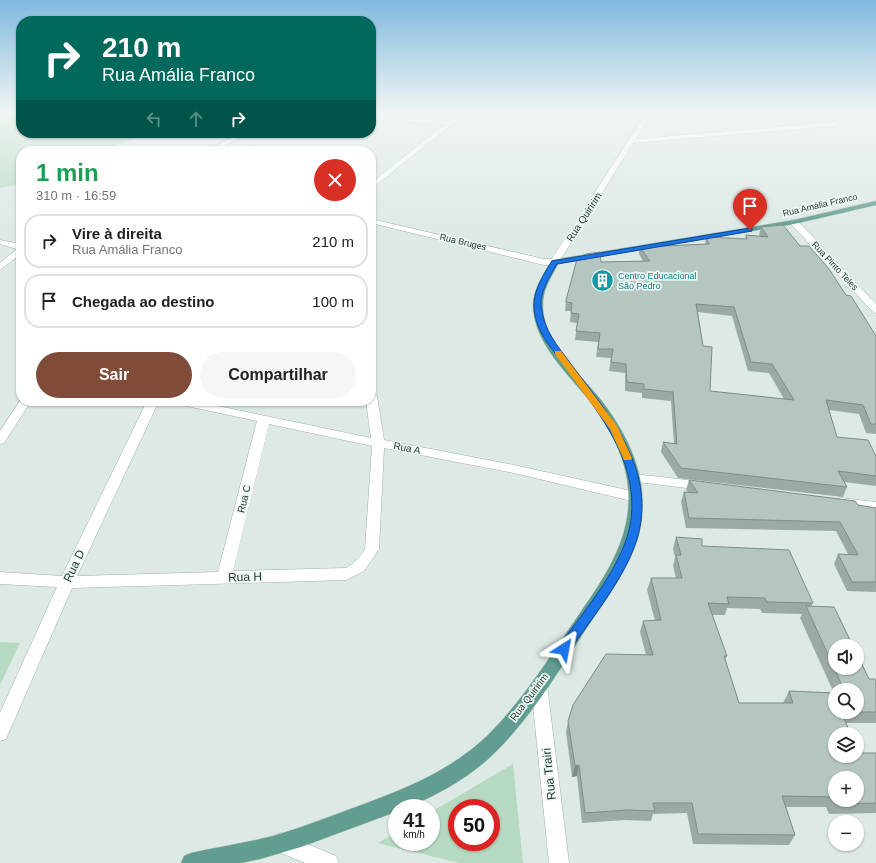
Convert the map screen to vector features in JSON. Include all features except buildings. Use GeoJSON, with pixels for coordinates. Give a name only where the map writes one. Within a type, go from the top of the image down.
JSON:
{"type":"FeatureCollection","features":[{"type":"Feature","properties":{"kind":"main road","name":"Rua Amália Franco"},"geometry":{"type":"LineString","coordinates":[[555,262],[794,222],[876,203]]}},
{"type":"Feature","properties":{"kind":"main road","name":"Rua Quiririm"},"geometry":{"type":"LineString","coordinates":[[191,863],[281,843],[385,807],[445,780],[480,754],[506,729],[539,685],[616,571],[630,544],[636,520],[634,478],[624,449],[614,428],[544,332],[538,305],[539,294],[542,284],[555,262]]}},
{"type":"Feature","properties":{"kind":"street"},"geometry":{"type":"LineString","coordinates":[[376,183],[413,153]]}},
{"type":"Feature","properties":{"kind":"street","name":"Rua Quiririm"},"geometry":{"type":"LineString","coordinates":[[555,262],[625,153]]}},
{"type":"Feature","properties":{"kind":"street","name":"Rua Bruges"},"geometry":{"type":"LineString","coordinates":[[376,221],[544,262],[555,262]]}},
{"type":"Feature","properties":{"kind":"street","name":"Rua Pinto Teles"},"geometry":{"type":"LineString","coordinates":[[794,222],[876,310]]}},
{"type":"Feature","properties":{"kind":"street"},"geometry":{"type":"LineString","coordinates":[[0,242],[16,245]]}},
{"type":"Feature","properties":{"kind":"street"},"geometry":{"type":"LineString","coordinates":[[0,267],[16,254]]}},
{"type":"Feature","properties":{"kind":"street"},"geometry":{"type":"LineString","coordinates":[[0,440],[22,406]]}},
{"type":"Feature","properties":{"kind":"street","name":"Rua D"},"geometry":{"type":"LineString","coordinates":[[0,733],[67,582],[151,406]]}},
{"type":"Feature","properties":{"kind":"street","name":"Rua A"},"geometry":{"type":"LineString","coordinates":[[201,406],[378,443],[514,469],[636,497]]}},
{"type":"Feature","properties":{"kind":"street"},"geometry":{"type":"LineString","coordinates":[[372,406],[378,443]]}},
{"type":"Feature","properties":{"kind":"street","name":"Rua C"},"geometry":{"type":"LineString","coordinates":[[224,578],[264,419]]}},
{"type":"Feature","properties":{"kind":"street","name":"Rua H"},"geometry":{"type":"LineString","coordinates":[[0,578],[67,582],[346,574],[356,571],[365,562],[372,549],[378,443]]}},
{"type":"Feature","properties":{"kind":"street"},"geometry":{"type":"LineString","coordinates":[[634,478],[720,488]]}},
{"type":"Feature","properties":{"kind":"street"},"geometry":{"type":"LineString","coordinates":[[829,501],[876,507]]}},
{"type":"Feature","properties":{"kind":"street","name":"Rua Trairi"},"geometry":{"type":"LineString","coordinates":[[539,685],[559,863]]}},
{"type":"Feature","properties":{"kind":"street"},"geometry":{"type":"LineString","coordinates":[[281,843],[329,863]]}},
{"type":"Feature","properties":{"kind":"green space"},"geometry":{"type":"Polygon","coordinates":[[[0,153],[16,153],[16,185],[0,188],[0,153]]]}},
{"type":"Feature","properties":{"kind":"green space"},"geometry":{"type":"Polygon","coordinates":[[[0,642],[20,643],[0,685],[0,642]]]}},
{"type":"Feature","properties":{"kind":"green space"},"geometry":{"type":"Polygon","coordinates":[[[513,764],[523,863],[459,863],[410,851],[440,851],[440,807],[448,802],[448,851],[500,851],[500,799],[453,799],[513,764]]]}},
{"type":"Feature","properties":{"kind":"green space"},"geometry":{"type":"Polygon","coordinates":[[[388,837],[388,845],[378,843],[388,837]]]}},
{"type":"Feature","properties":{"kind":"slow traffic"},"geometry":{"type":"LineString","coordinates":[[558,352],[598,404],[614,428],[627,458]]}},
{"type":"Feature","properties":{"kind":"place","name":"Centro Educacional São Pedro"},"geometry":{"type":"Point","coordinates":[602,281]}},
{"type":"Feature","properties":{"kind":"route"},"geometry":{"type":"LineString","coordinates":[[564,649],[613,578],[630,544],[636,520],[636,497],[634,478],[624,449],[614,428],[598,404],[544,332],[539,318],[538,305],[542,284],[555,262],[750,230]]}}]}
